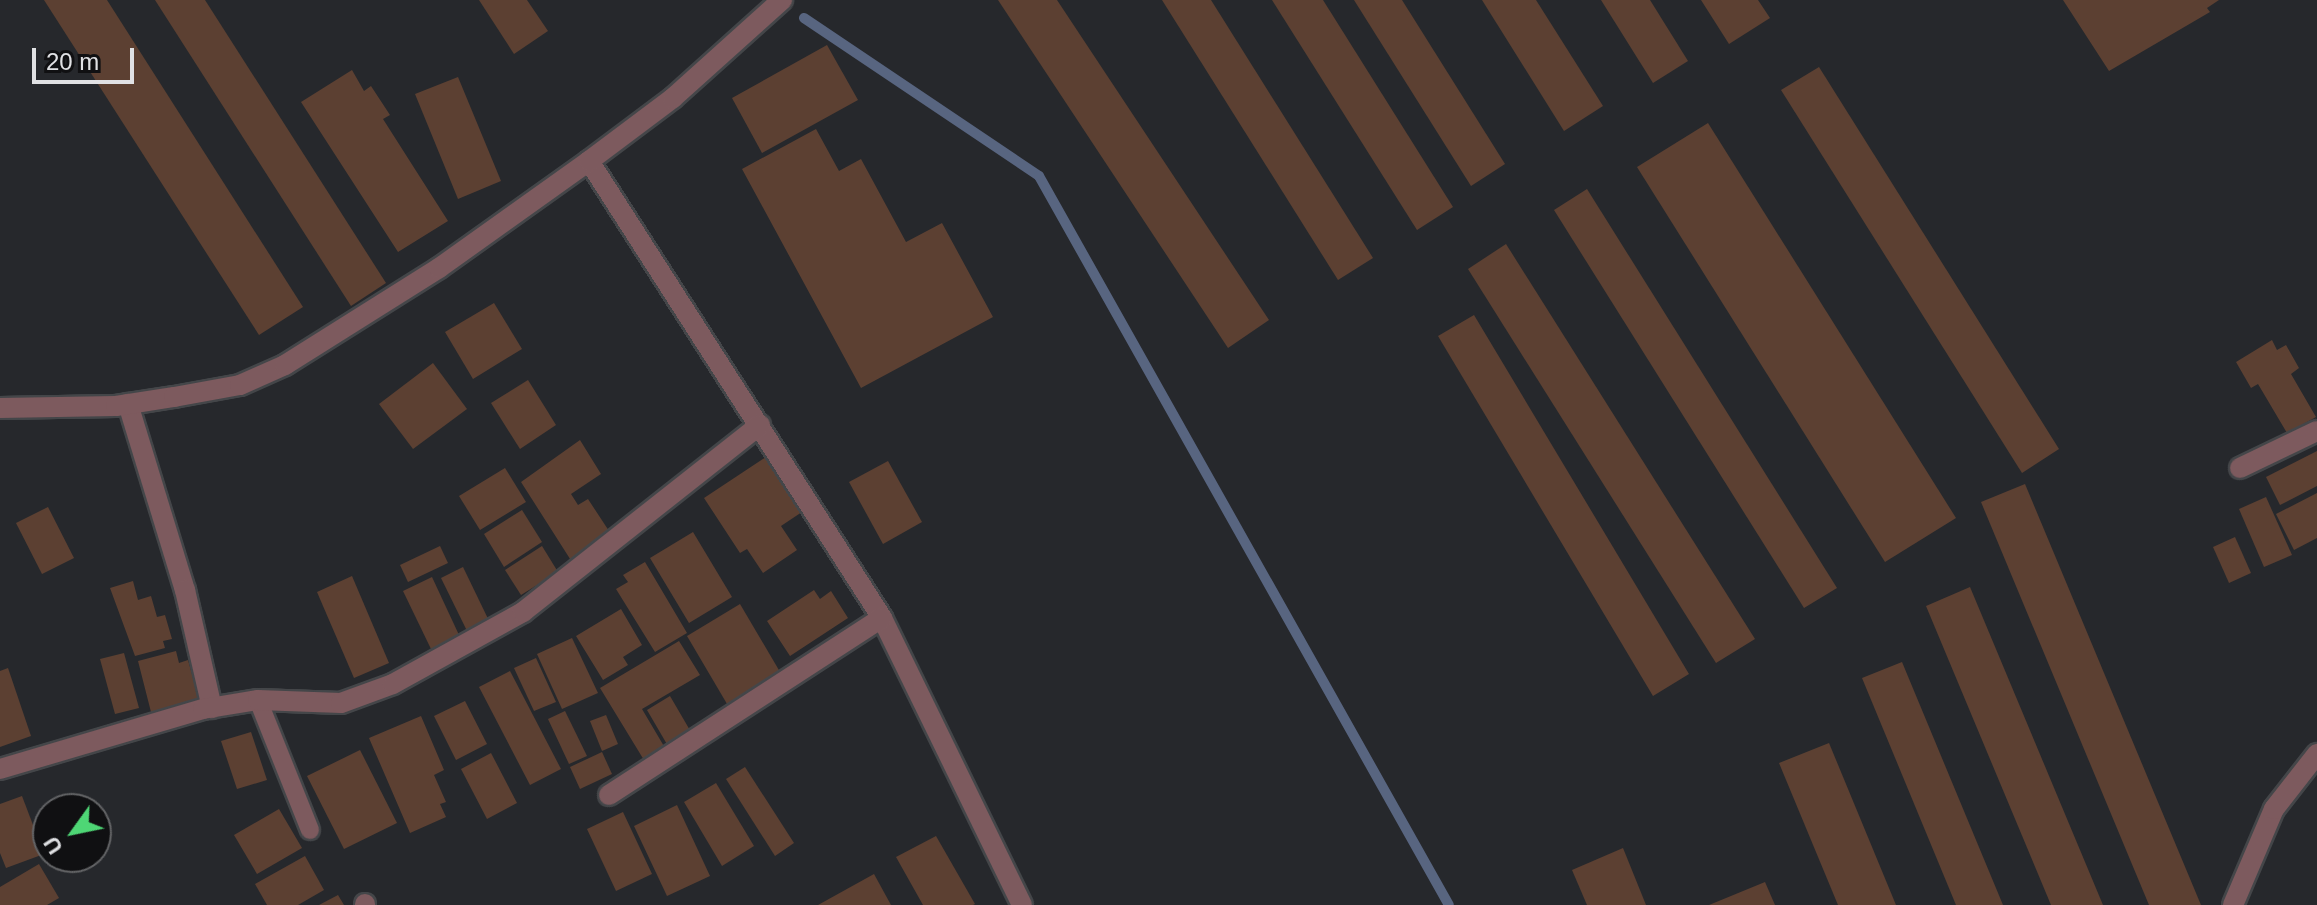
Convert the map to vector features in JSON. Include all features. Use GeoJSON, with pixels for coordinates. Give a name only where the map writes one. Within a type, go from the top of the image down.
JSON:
{"type":"FeatureCollection","features":[{"type":"Feature","properties":{"kind":"street"},"geometry":{"type":"LineString","coordinates":[[0,408],[128,404],[240,385],[285,365],[439,268],[589,161],[673,98],[782,0]]}},
{"type":"Feature","properties":{"kind":"street"},"geometry":{"type":"LineString","coordinates":[[589,161],[882,618],[1022,905]]}},
{"type":"Feature","properties":{"kind":"street"},"geometry":{"type":"LineString","coordinates":[[128,404],[185,590],[212,708]]}},
{"type":"Feature","properties":{"kind":"street"},"geometry":{"type":"LineString","coordinates":[[0,769],[212,708],[258,700],[341,703],[464,649],[523,612],[760,425]]}},
{"type":"Feature","properties":{"kind":"street"},"geometry":{"type":"LineString","coordinates":[[2240,468],[2317,431]]}},
{"type":"Feature","properties":{"kind":"street"},"geometry":{"type":"LineString","coordinates":[[609,795],[882,618]]}},
{"type":"Feature","properties":{"kind":"street"},"geometry":{"type":"LineString","coordinates":[[2233,905],[2274,809],[2317,754]]}},
{"type":"Feature","properties":{"kind":"lane"},"geometry":{"type":"LineString","coordinates":[[258,700],[310,830]]}},
{"type":"Feature","properties":{"kind":"building"},"geometry":{"type":"Polygon","coordinates":[[[44,0],[107,0],[303,307],[259,335],[44,0]]]}},
{"type":"Feature","properties":{"kind":"building"},"geometry":{"type":"Polygon","coordinates":[[[155,0],[205,0],[386,283],[351,306],[155,0]]]}},
{"type":"Feature","properties":{"kind":"building"},"geometry":{"type":"Polygon","coordinates":[[[479,0],[527,0],[548,31],[514,54],[479,0]]]}},
{"type":"Feature","properties":{"kind":"building"},"geometry":{"type":"Polygon","coordinates":[[[998,0],[1057,0],[1269,320],[1228,348],[998,0]]]}},
{"type":"Feature","properties":{"kind":"building"},"geometry":{"type":"Polygon","coordinates":[[[1162,0],[1211,0],[1373,258],[1338,280],[1162,0]]]}},
{"type":"Feature","properties":{"kind":"building"},"geometry":{"type":"Polygon","coordinates":[[[1272,0],[1323,0],[1453,207],[1417,230],[1272,0]]]}},
{"type":"Feature","properties":{"kind":"building"},"geometry":{"type":"Polygon","coordinates":[[[1354,0],[1402,0],[1505,164],[1471,186],[1354,0]]]}},
{"type":"Feature","properties":{"kind":"building"},"geometry":{"type":"Polygon","coordinates":[[[1482,0],[1536,0],[1603,106],[1564,131],[1482,0]]]}},
{"type":"Feature","properties":{"kind":"building"},"geometry":{"type":"Polygon","coordinates":[[[1601,0],[1650,0],[1688,61],[1653,83],[1601,0]]]}},
{"type":"Feature","properties":{"kind":"building"},"geometry":{"type":"Polygon","coordinates":[[[1701,0],[1758,0],[1770,18],[1729,44],[1701,0]]]}},
{"type":"Feature","properties":{"kind":"building"},"geometry":{"type":"Polygon","coordinates":[[[2063,0],[2219,0],[2207,8],[2210,12],[2109,71],[2063,0]]]}},
{"type":"Feature","properties":{"kind":"building"},"geometry":{"type":"Polygon","coordinates":[[[827,45],[858,100],[762,153],[732,98],[827,45]]]}},
{"type":"Feature","properties":{"kind":"building"},"geometry":{"type":"Polygon","coordinates":[[[1819,67],[2059,449],[2022,473],[1781,90],[1819,67]]]}},
{"type":"Feature","properties":{"kind":"building"},"geometry":{"type":"Polygon","coordinates":[[[352,70],[364,91],[371,86],[390,115],[383,119],[448,221],[398,252],[301,102],[352,70]]]}},
{"type":"Feature","properties":{"kind":"building"},"geometry":{"type":"Polygon","coordinates":[[[458,77],[501,181],[458,199],[415,94],[458,77]]]}},
{"type":"Feature","properties":{"kind":"building"},"geometry":{"type":"Polygon","coordinates":[[[1708,123],[1956,518],[1885,562],[1637,167],[1708,123]]]}},
{"type":"Feature","properties":{"kind":"building"},"geometry":{"type":"Polygon","coordinates":[[[816,129],[839,171],[861,159],[906,242],[942,223],[993,317],[861,388],[742,169],[816,129]]]}},
{"type":"Feature","properties":{"kind":"building"},"geometry":{"type":"Polygon","coordinates":[[[1587,189],[1837,588],[1804,608],[1554,210],[1587,189]]]}},
{"type":"Feature","properties":{"kind":"building"},"geometry":{"type":"Polygon","coordinates":[[[1506,244],[1755,639],[1716,663],[1468,269],[1506,244]]]}},
{"type":"Feature","properties":{"kind":"building"},"geometry":{"type":"Polygon","coordinates":[[[494,303],[522,349],[473,379],[445,332],[494,303]]]}},
{"type":"Feature","properties":{"kind":"building"},"geometry":{"type":"Polygon","coordinates":[[[1474,315],[1689,674],[1653,696],[1438,336],[1474,315]]]}},
{"type":"Feature","properties":{"kind":"building"},"geometry":{"type":"Polygon","coordinates":[[[2272,340],[2277,350],[2286,345],[2299,368],[2291,374],[2316,417],[2287,433],[2258,384],[2251,388],[2236,362],[2272,340]]]}},
{"type":"Feature","properties":{"kind":"building"},"geometry":{"type":"Polygon","coordinates":[[[433,363],[467,409],[413,449],[379,404],[433,363]]]}},
{"type":"Feature","properties":{"kind":"building"},"geometry":{"type":"Polygon","coordinates":[[[528,380],[556,425],[520,449],[491,403],[528,380]]]}},
{"type":"Feature","properties":{"kind":"building"},"geometry":{"type":"Polygon","coordinates":[[[580,440],[601,474],[571,494],[578,505],[588,499],[609,531],[572,562],[521,482],[580,440]]]}},
{"type":"Feature","properties":{"kind":"building"},"geometry":{"type":"Polygon","coordinates":[[[2317,451],[2317,486],[2280,505],[2266,477],[2317,451]]]}},
{"type":"Feature","properties":{"kind":"building"},"geometry":{"type":"Polygon","coordinates":[[[769,455],[805,510],[781,526],[797,550],[763,573],[747,549],[740,553],[704,498],[769,455]]]}},
{"type":"Feature","properties":{"kind":"building"},"geometry":{"type":"Polygon","coordinates":[[[888,461],[922,522],[883,544],[849,482],[888,461]]]}},
{"type":"Feature","properties":{"kind":"building"},"geometry":{"type":"Polygon","coordinates":[[[505,468],[526,502],[480,530],[459,496],[505,468]]]}},
{"type":"Feature","properties":{"kind":"building"},"geometry":{"type":"Polygon","coordinates":[[[2025,484],[2201,905],[2149,905],[1981,502],[2025,484]]]}},
{"type":"Feature","properties":{"kind":"building"},"geometry":{"type":"Polygon","coordinates":[[[2317,493],[2317,538],[2294,550],[2276,514],[2317,493]]]}},
{"type":"Feature","properties":{"kind":"building"},"geometry":{"type":"Polygon","coordinates":[[[2266,497],[2292,555],[2264,567],[2239,509],[2266,497]]]}},
{"type":"Feature","properties":{"kind":"building"},"geometry":{"type":"Polygon","coordinates":[[[48,507],[74,558],[42,574],[16,523],[48,507]]]}},
{"type":"Feature","properties":{"kind":"building"},"geometry":{"type":"Polygon","coordinates":[[[522,510],[542,542],[504,567],[484,534],[522,510]]]}},
{"type":"Feature","properties":{"kind":"building"},"geometry":{"type":"Polygon","coordinates":[[[693,532],[732,597],[689,623],[650,558],[693,532]]]}},
{"type":"Feature","properties":{"kind":"building"},"geometry":{"type":"Polygon","coordinates":[[[2235,537],[2251,573],[2229,583],[2213,547],[2235,537]]]}},
{"type":"Feature","properties":{"kind":"building"},"geometry":{"type":"Polygon","coordinates":[[[440,546],[448,563],[408,582],[400,565],[440,546]]]}},
{"type":"Feature","properties":{"kind":"building"},"geometry":{"type":"Polygon","coordinates":[[[542,546],[558,572],[521,595],[505,570],[542,546]]]}},
{"type":"Feature","properties":{"kind":"building"},"geometry":{"type":"Polygon","coordinates":[[[645,562],[687,633],[655,652],[616,589],[628,582],[623,575],[645,562]]]}},
{"type":"Feature","properties":{"kind":"building"},"geometry":{"type":"Polygon","coordinates":[[[463,567],[492,627],[470,637],[441,578],[463,567]]]}},
{"type":"Feature","properties":{"kind":"building"},"geometry":{"type":"Polygon","coordinates":[[[352,576],[389,663],[354,678],[317,592],[352,576]]]}},
{"type":"Feature","properties":{"kind":"building"},"geometry":{"type":"Polygon","coordinates":[[[432,577],[459,635],[431,649],[403,591],[432,577]]]}},
{"type":"Feature","properties":{"kind":"building"},"geometry":{"type":"Polygon","coordinates":[[[133,581],[138,600],[151,596],[157,617],[165,615],[172,639],[163,641],[165,648],[135,656],[110,588],[133,581]]]}},
{"type":"Feature","properties":{"kind":"building"},"geometry":{"type":"Polygon","coordinates":[[[1970,587],[2103,905],[2051,905],[1926,606],[1970,587]]]}},
{"type":"Feature","properties":{"kind":"building"},"geometry":{"type":"Polygon","coordinates":[[[814,590],[820,599],[831,591],[848,618],[790,656],[767,621],[814,590]]]}},
{"type":"Feature","properties":{"kind":"building"},"geometry":{"type":"Polygon","coordinates":[[[740,604],[783,677],[730,709],[687,636],[740,604]]]}},
{"type":"Feature","properties":{"kind":"building"},"geometry":{"type":"Polygon","coordinates":[[[621,609],[642,645],[623,657],[628,665],[603,680],[576,636],[621,609]]]}},
{"type":"Feature","properties":{"kind":"building"},"geometry":{"type":"Polygon","coordinates":[[[572,638],[598,693],[562,709],[537,654],[572,638]]]}},
{"type":"Feature","properties":{"kind":"building"},"geometry":{"type":"Polygon","coordinates":[[[679,641],[700,675],[642,709],[668,753],[647,765],[600,688],[679,641]]]}},
{"type":"Feature","properties":{"kind":"building"},"geometry":{"type":"Polygon","coordinates":[[[176,651],[179,663],[188,660],[200,703],[152,716],[138,661],[176,651]]]}},
{"type":"Feature","properties":{"kind":"building"},"geometry":{"type":"Polygon","coordinates":[[[124,653],[139,708],[115,714],[100,659],[124,653]]]}},
{"type":"Feature","properties":{"kind":"building"},"geometry":{"type":"Polygon","coordinates":[[[536,658],[556,702],[534,711],[514,668],[536,658]]]}},
{"type":"Feature","properties":{"kind":"building"},"geometry":{"type":"Polygon","coordinates":[[[1902,662],[2003,905],[1956,905],[1862,678],[1902,662]]]}},
{"type":"Feature","properties":{"kind":"building"},"geometry":{"type":"Polygon","coordinates":[[[8,668],[31,736],[0,747],[0,671],[8,668]]]}},
{"type":"Feature","properties":{"kind":"building"},"geometry":{"type":"Polygon","coordinates":[[[510,671],[561,769],[530,785],[479,687],[510,671]]]}},
{"type":"Feature","properties":{"kind":"building"},"geometry":{"type":"Polygon","coordinates":[[[670,696],[691,732],[668,746],[647,710],[670,696]]]}},
{"type":"Feature","properties":{"kind":"building"},"geometry":{"type":"Polygon","coordinates":[[[465,701],[487,744],[456,760],[434,716],[465,701]]]}},
{"type":"Feature","properties":{"kind":"building"},"geometry":{"type":"Polygon","coordinates":[[[565,711],[587,756],[569,764],[548,719],[565,711]]]}},
{"type":"Feature","properties":{"kind":"building"},"geometry":{"type":"Polygon","coordinates":[[[606,715],[618,744],[602,751],[590,721],[606,715]]]}},
{"type":"Feature","properties":{"kind":"building"},"geometry":{"type":"Polygon","coordinates":[[[421,716],[444,770],[434,775],[446,802],[440,804],[446,817],[410,833],[369,738],[421,716]]]}},
{"type":"Feature","properties":{"kind":"building"},"geometry":{"type":"Polygon","coordinates":[[[251,732],[267,780],[237,789],[221,741],[251,732]]]}},
{"type":"Feature","properties":{"kind":"building"},"geometry":{"type":"Polygon","coordinates":[[[1829,743],[1896,905],[1838,905],[1779,763],[1829,743]]]}},
{"type":"Feature","properties":{"kind":"building"},"geometry":{"type":"Polygon","coordinates":[[[360,750],[397,823],[344,849],[307,776],[360,750]]]}},
{"type":"Feature","properties":{"kind":"building"},"geometry":{"type":"Polygon","coordinates":[[[602,752],[612,774],[580,789],[570,767],[602,752]]]}},
{"type":"Feature","properties":{"kind":"building"},"geometry":{"type":"Polygon","coordinates":[[[491,753],[517,803],[487,819],[461,769],[491,753]]]}},
{"type":"Feature","properties":{"kind":"building"},"geometry":{"type":"Polygon","coordinates":[[[745,767],[794,843],[775,856],[726,779],[745,767]]]}},
{"type":"Feature","properties":{"kind":"building"},"geometry":{"type":"Polygon","coordinates":[[[716,783],[754,846],[722,866],[684,802],[716,783]]]}},
{"type":"Feature","properties":{"kind":"building"},"geometry":{"type":"Polygon","coordinates":[[[22,796],[32,822],[32,858],[6,868],[0,853],[0,804],[22,796]]]}},
{"type":"Feature","properties":{"kind":"building"},"geometry":{"type":"Polygon","coordinates":[[[677,805],[710,876],[667,896],[634,826],[677,805]]]}},
{"type":"Feature","properties":{"kind":"building"},"geometry":{"type":"Polygon","coordinates":[[[279,809],[302,848],[257,874],[234,835],[279,809]]]}},
{"type":"Feature","properties":{"kind":"building"},"geometry":{"type":"Polygon","coordinates":[[[623,812],[652,874],[616,891],[587,829],[623,812]]]}},
{"type":"Feature","properties":{"kind":"building"},"geometry":{"type":"Polygon","coordinates":[[[936,836],[975,904],[923,905],[896,857],[936,836]]]}},
{"type":"Feature","properties":{"kind":"building"},"geometry":{"type":"Polygon","coordinates":[[[1623,848],[1646,905],[1587,905],[1572,870],[1623,848]]]}},
{"type":"Feature","properties":{"kind":"building"},"geometry":{"type":"Polygon","coordinates":[[[305,856],[324,890],[298,905],[267,905],[255,884],[305,856]]]}},
{"type":"Feature","properties":{"kind":"building"},"geometry":{"type":"Polygon","coordinates":[[[32,868],[32,873],[44,873],[59,898],[47,905],[0,905],[0,887],[32,868]]]}},
{"type":"Feature","properties":{"kind":"building"},"geometry":{"type":"Polygon","coordinates":[[[874,874],[891,905],[818,905],[874,874]]]}},
{"type":"Feature","properties":{"kind":"building"},"geometry":{"type":"Polygon","coordinates":[[[1765,882],[1775,905],[1709,905],[1765,882]]]}},
{"type":"Feature","properties":{"kind":"building"},"geometry":{"type":"Polygon","coordinates":[[[338,895],[344,905],[319,905],[338,895]]]}},
{"type":"Feature","properties":{"kind":"waterway"},"geometry":{"type":"LineString","coordinates":[[804,18],[1039,176],[1449,905]]}}]}
